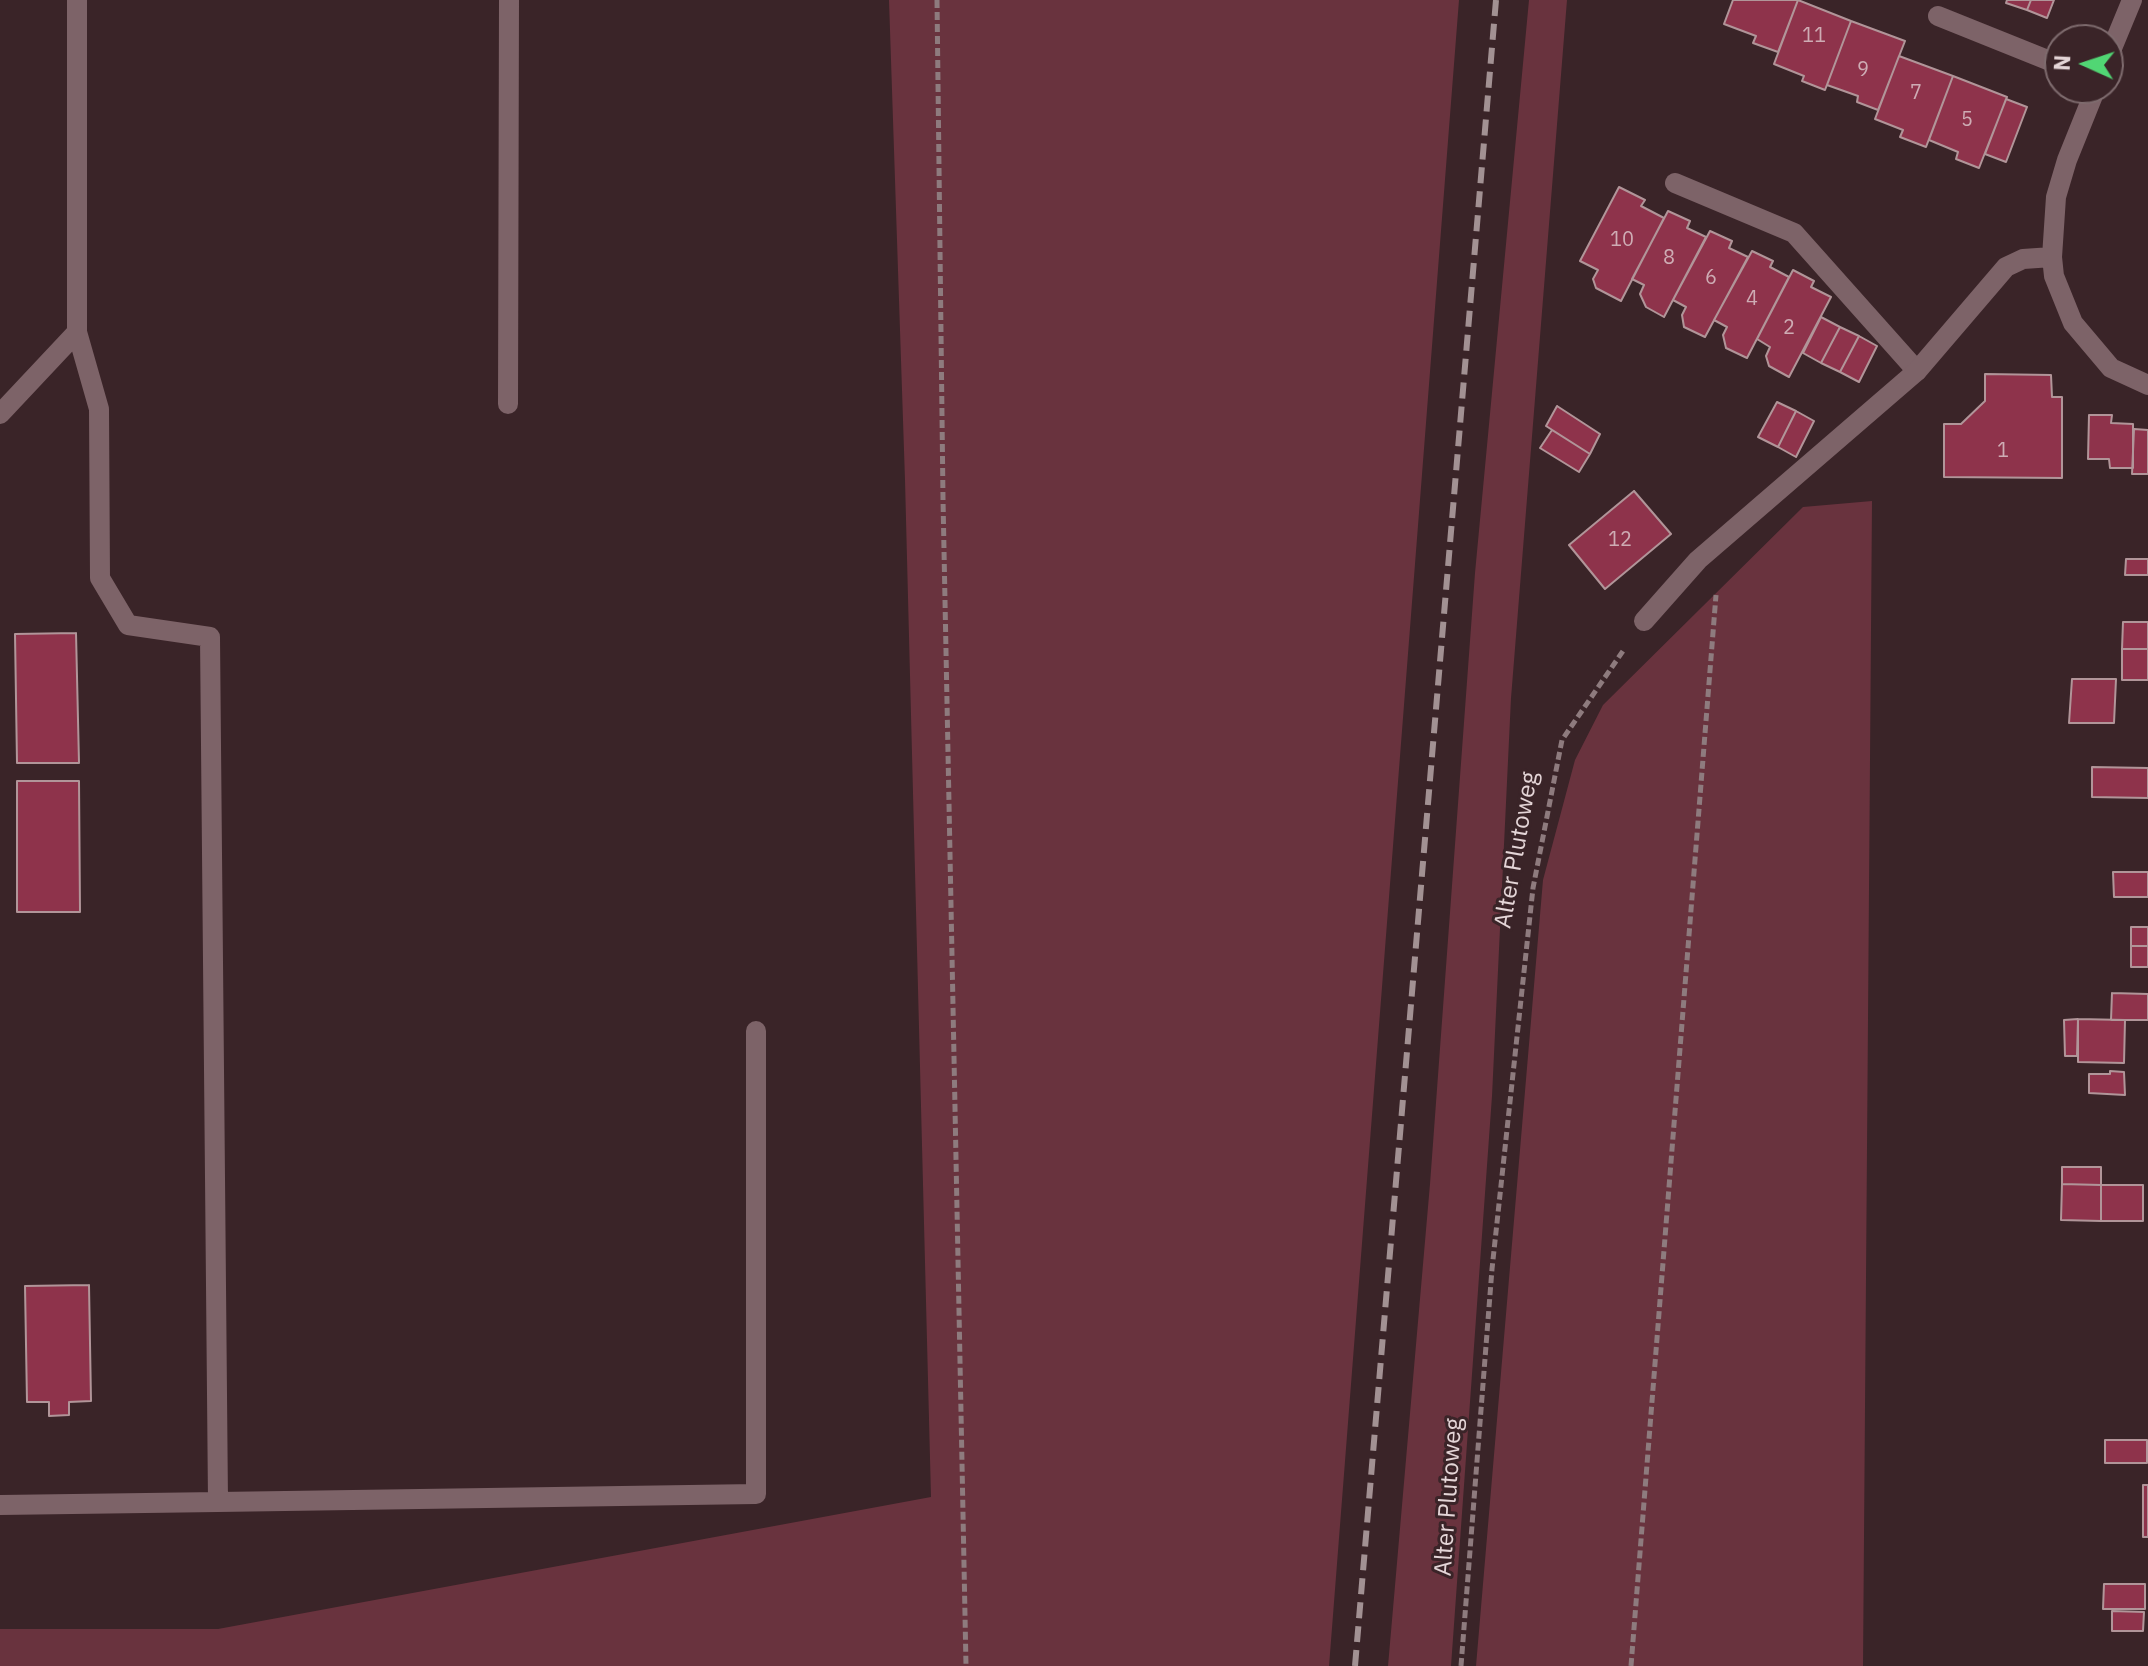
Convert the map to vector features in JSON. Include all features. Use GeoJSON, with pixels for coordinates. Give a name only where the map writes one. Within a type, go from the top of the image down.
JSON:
{"type":"FeatureCollection","features":[{"type":"Feature","properties":{"kind":"street"},"geometry":{"type":"LineString","coordinates":[[77,0],[77,332],[99,409],[100,578],[128,625],[210,637],[218,1502]]}},
{"type":"Feature","properties":{"kind":"street"},"geometry":{"type":"LineString","coordinates":[[508,404],[509,0]]}},
{"type":"Feature","properties":{"kind":"street"},"geometry":{"type":"LineString","coordinates":[[2122,24],[2132,0]]}},
{"type":"Feature","properties":{"kind":"street"},"geometry":{"type":"LineString","coordinates":[[1938,16],[2044,59]]}},
{"type":"Feature","properties":{"kind":"street"},"geometry":{"type":"LineString","coordinates":[[2090,104],[2056,197],[2052,257],[2054,276],[2073,323],[2111,368],[2148,385]]}},
{"type":"Feature","properties":{"kind":"street"},"geometry":{"type":"LineString","coordinates":[[1675,183],[1794,233],[1917,371]]}},
{"type":"Feature","properties":{"kind":"street"},"geometry":{"type":"LineString","coordinates":[[1644,621],[1698,560],[1917,371],[2006,267],[2023,259],[2052,257]]}},
{"type":"Feature","properties":{"kind":"street"},"geometry":{"type":"LineString","coordinates":[[0,414],[77,332]]}},
{"type":"Feature","properties":{"kind":"street"},"geometry":{"type":"LineString","coordinates":[[0,1505],[756,1494],[756,1031]]}},
{"type":"Feature","properties":{"kind":"path"},"geometry":{"type":"LineString","coordinates":[[937,0],[943,515],[966,1666]]}},
{"type":"Feature","properties":{"kind":"path"},"geometry":{"type":"LineString","coordinates":[[1631,1666],[1717,596],[1698,560]]}},
{"type":"Feature","properties":{"kind":"path","name":"Alter Plutoweg"},"geometry":{"type":"LineString","coordinates":[[1461,1666],[1492,1269],[1533,888],[1562,740],[1644,621]]}},
{"type":"Feature","properties":{"kind":"shaded area"},"geometry":{"type":"Polygon","coordinates":[[[889,0],[1459,0],[1329,1666],[0,1666],[0,1629],[218,1629],[931,1497],[905,480],[889,0]]]}},
{"type":"Feature","properties":{"kind":"shaded area"},"geometry":{"type":"Polygon","coordinates":[[[1529,0],[1567,0],[1511,698],[1492,1096],[1451,1666],[1388,1666],[1430,1184],[1475,573],[1529,0]]]}},
{"type":"Feature","properties":{"kind":"shaded area"},"geometry":{"type":"Polygon","coordinates":[[[1872,501],[1863,1666],[1476,1666],[1543,880],[1575,760],[1603,705],[1803,507],[1872,501]]]}},
{"type":"Feature","properties":{"kind":"building"},"geometry":{"type":"Polygon","coordinates":[[[1733,0],[1798,0],[1778,52],[1753,43],[1756,36],[1724,24],[1733,0]]]}},
{"type":"Feature","properties":{"kind":"building"},"geometry":{"type":"Polygon","coordinates":[[[1798,0],[1851,21],[1825,90],[1802,81],[1804,76],[1774,64],[1798,0]]]}},
{"type":"Feature","properties":{"kind":"building"},"geometry":{"type":"Polygon","coordinates":[[[2007,0],[2031,0],[2027,10],[2006,3],[2007,0]]]}},
{"type":"Feature","properties":{"kind":"building"},"geometry":{"type":"Polygon","coordinates":[[[2031,0],[2054,0],[2047,18],[2027,10],[2031,0]]]}},
{"type":"Feature","properties":{"kind":"building"},"geometry":{"type":"Polygon","coordinates":[[[1851,21],[1905,41],[1878,110],[1857,102],[1858,96],[1827,85],[1851,21]]]}},
{"type":"Feature","properties":{"kind":"building"},"geometry":{"type":"Polygon","coordinates":[[[1899,56],[1953,76],[1926,147],[1900,137],[1903,130],[1875,119],[1899,56]]]}},
{"type":"Feature","properties":{"kind":"building"},"geometry":{"type":"Polygon","coordinates":[[[1953,76],[2007,97],[1979,168],[1956,159],[1958,152],[1929,140],[1953,76]]]}},
{"type":"Feature","properties":{"kind":"building"},"geometry":{"type":"Polygon","coordinates":[[[2006,99],[2027,107],[2006,162],[1985,154],[2006,99]]]}},
{"type":"Feature","properties":{"kind":"building"},"geometry":{"type":"Polygon","coordinates":[[[1619,187],[1645,200],[1641,206],[1664,218],[1621,301],[1596,288],[1593,279],[1598,270],[1580,261],[1619,187]]]}},
{"type":"Feature","properties":{"kind":"building"},"geometry":{"type":"Polygon","coordinates":[[[1668,211],[1690,221],[1687,228],[1706,237],[1664,317],[1646,307],[1640,294],[1644,285],[1632,279],[1668,211]]]}},
{"type":"Feature","properties":{"kind":"building"},"geometry":{"type":"Polygon","coordinates":[[[1710,231],[1732,241],[1729,248],[1748,257],[1705,337],[1684,327],[1682,315],[1686,307],[1673,300],[1710,231]]]}},
{"type":"Feature","properties":{"kind":"building"},"geometry":{"type":"Polygon","coordinates":[[[1752,251],[1773,261],[1770,267],[1789,277],[1747,358],[1726,348],[1723,335],[1727,327],[1714,320],[1752,251]]]}},
{"type":"Feature","properties":{"kind":"building"},"geometry":{"type":"Polygon","coordinates":[[[1793,270],[1814,281],[1811,287],[1831,297],[1789,377],[1769,366],[1766,356],[1770,347],[1757,339],[1793,270]]]}},
{"type":"Feature","properties":{"kind":"building"},"geometry":{"type":"Polygon","coordinates":[[[1821,317],[1840,327],[1821,363],[1803,353],[1821,317]]]}},
{"type":"Feature","properties":{"kind":"building"},"geometry":{"type":"Polygon","coordinates":[[[1840,327],[1859,336],[1840,372],[1821,363],[1840,327]]]}},
{"type":"Feature","properties":{"kind":"building"},"geometry":{"type":"Polygon","coordinates":[[[1859,336],[1877,346],[1859,382],[1840,372],[1859,336]]]}},
{"type":"Feature","properties":{"kind":"building"},"geometry":{"type":"Polygon","coordinates":[[[1985,374],[2051,375],[2052,397],[2062,397],[2062,478],[1944,477],[1944,424],[1961,424],[1985,401],[1985,374]]]}},
{"type":"Feature","properties":{"kind":"building"},"geometry":{"type":"Polygon","coordinates":[[[1777,402],[1796,411],[1778,447],[1758,437],[1777,402]]]}},
{"type":"Feature","properties":{"kind":"building"},"geometry":{"type":"Polygon","coordinates":[[[1557,406],[1600,434],[1590,454],[1546,426],[1557,406]]]}},
{"type":"Feature","properties":{"kind":"building"},"geometry":{"type":"Polygon","coordinates":[[[1796,411],[1814,421],[1796,457],[1778,447],[1796,411]]]}},
{"type":"Feature","properties":{"kind":"building"},"geometry":{"type":"Polygon","coordinates":[[[2089,415],[2112,415],[2111,423],[2133,424],[2133,468],[2110,468],[2109,459],[2088,459],[2089,415]]]}},
{"type":"Feature","properties":{"kind":"building"},"geometry":{"type":"Polygon","coordinates":[[[2134,429],[2148,430],[2148,474],[2132,474],[2134,429]]]}},
{"type":"Feature","properties":{"kind":"building"},"geometry":{"type":"Polygon","coordinates":[[[1552,430],[1590,454],[1579,472],[1540,448],[1552,430]]]}},
{"type":"Feature","properties":{"kind":"building"},"geometry":{"type":"Polygon","coordinates":[[[1634,491],[1671,534],[1605,589],[1569,545],[1634,491]]]}},
{"type":"Feature","properties":{"kind":"building"},"geometry":{"type":"Polygon","coordinates":[[[2126,559],[2148,559],[2148,575],[2125,575],[2126,559]]]}},
{"type":"Feature","properties":{"kind":"building"},"geometry":{"type":"Polygon","coordinates":[[[2123,622],[2148,622],[2148,649],[2122,649],[2123,622]]]}},
{"type":"Feature","properties":{"kind":"building"},"geometry":{"type":"Polygon","coordinates":[[[76,633],[79,763],[17,763],[15,634],[76,633]]]}},
{"type":"Feature","properties":{"kind":"building"},"geometry":{"type":"Polygon","coordinates":[[[2122,649],[2148,649],[2148,680],[2122,680],[2122,649]]]}},
{"type":"Feature","properties":{"kind":"building"},"geometry":{"type":"Polygon","coordinates":[[[2072,679],[2116,679],[2114,723],[2069,723],[2072,679]]]}},
{"type":"Feature","properties":{"kind":"building"},"geometry":{"type":"Polygon","coordinates":[[[2092,767],[2148,768],[2148,798],[2092,797],[2092,767]]]}},
{"type":"Feature","properties":{"kind":"building"},"geometry":{"type":"Polygon","coordinates":[[[17,781],[79,781],[80,912],[17,912],[17,781]]]}},
{"type":"Feature","properties":{"kind":"building"},"geometry":{"type":"Polygon","coordinates":[[[2113,872],[2148,872],[2148,897],[2114,897],[2113,872]]]}},
{"type":"Feature","properties":{"kind":"building"},"geometry":{"type":"Polygon","coordinates":[[[2131,927],[2148,927],[2148,946],[2131,946],[2131,927]]]}},
{"type":"Feature","properties":{"kind":"building"},"geometry":{"type":"Polygon","coordinates":[[[2131,946],[2148,946],[2148,967],[2131,967],[2131,946]]]}},
{"type":"Feature","properties":{"kind":"building"},"geometry":{"type":"Polygon","coordinates":[[[2112,993],[2148,994],[2148,1020],[2111,1020],[2112,993]]]}},
{"type":"Feature","properties":{"kind":"building"},"geometry":{"type":"Polygon","coordinates":[[[2078,1019],[2077,1056],[2065,1056],[2064,1020],[2078,1019]]]}},
{"type":"Feature","properties":{"kind":"building"},"geometry":{"type":"Polygon","coordinates":[[[2078,1019],[2125,1020],[2124,1063],[2078,1062],[2078,1019]]]}},
{"type":"Feature","properties":{"kind":"building"},"geometry":{"type":"Polygon","coordinates":[[[2110,1071],[2124,1072],[2125,1095],[2089,1093],[2089,1074],[2110,1074],[2110,1071]]]}},
{"type":"Feature","properties":{"kind":"building"},"geometry":{"type":"Polygon","coordinates":[[[2062,1167],[2101,1167],[2101,1185],[2062,1184],[2062,1167]]]}},
{"type":"Feature","properties":{"kind":"building"},"geometry":{"type":"Polygon","coordinates":[[[2062,1184],[2101,1185],[2101,1221],[2061,1220],[2062,1184]]]}},
{"type":"Feature","properties":{"kind":"building"},"geometry":{"type":"Polygon","coordinates":[[[2101,1185],[2143,1185],[2143,1221],[2101,1221],[2101,1185]]]}},
{"type":"Feature","properties":{"kind":"building"},"geometry":{"type":"Polygon","coordinates":[[[89,1285],[91,1401],[69,1402],[69,1415],[49,1416],[49,1402],[27,1402],[25,1286],[89,1285]]]}},
{"type":"Feature","properties":{"kind":"building"},"geometry":{"type":"Polygon","coordinates":[[[2105,1440],[2147,1440],[2147,1463],[2105,1463],[2105,1440]]]}},
{"type":"Feature","properties":{"kind":"building"},"geometry":{"type":"Polygon","coordinates":[[[2143,1485],[2148,1485],[2148,1537],[2143,1537],[2143,1485]]]}},
{"type":"Feature","properties":{"kind":"building"},"geometry":{"type":"Polygon","coordinates":[[[2104,1584],[2145,1584],[2145,1609],[2103,1609],[2104,1584]]]}},
{"type":"Feature","properties":{"kind":"building"},"geometry":{"type":"Polygon","coordinates":[[[2112,1611],[2144,1612],[2143,1631],[2112,1631],[2112,1611]]]}},
{"type":"Feature","properties":{"kind":"railway"},"geometry":{"type":"LineString","coordinates":[[1355,1666],[1496,0]]}}]}
